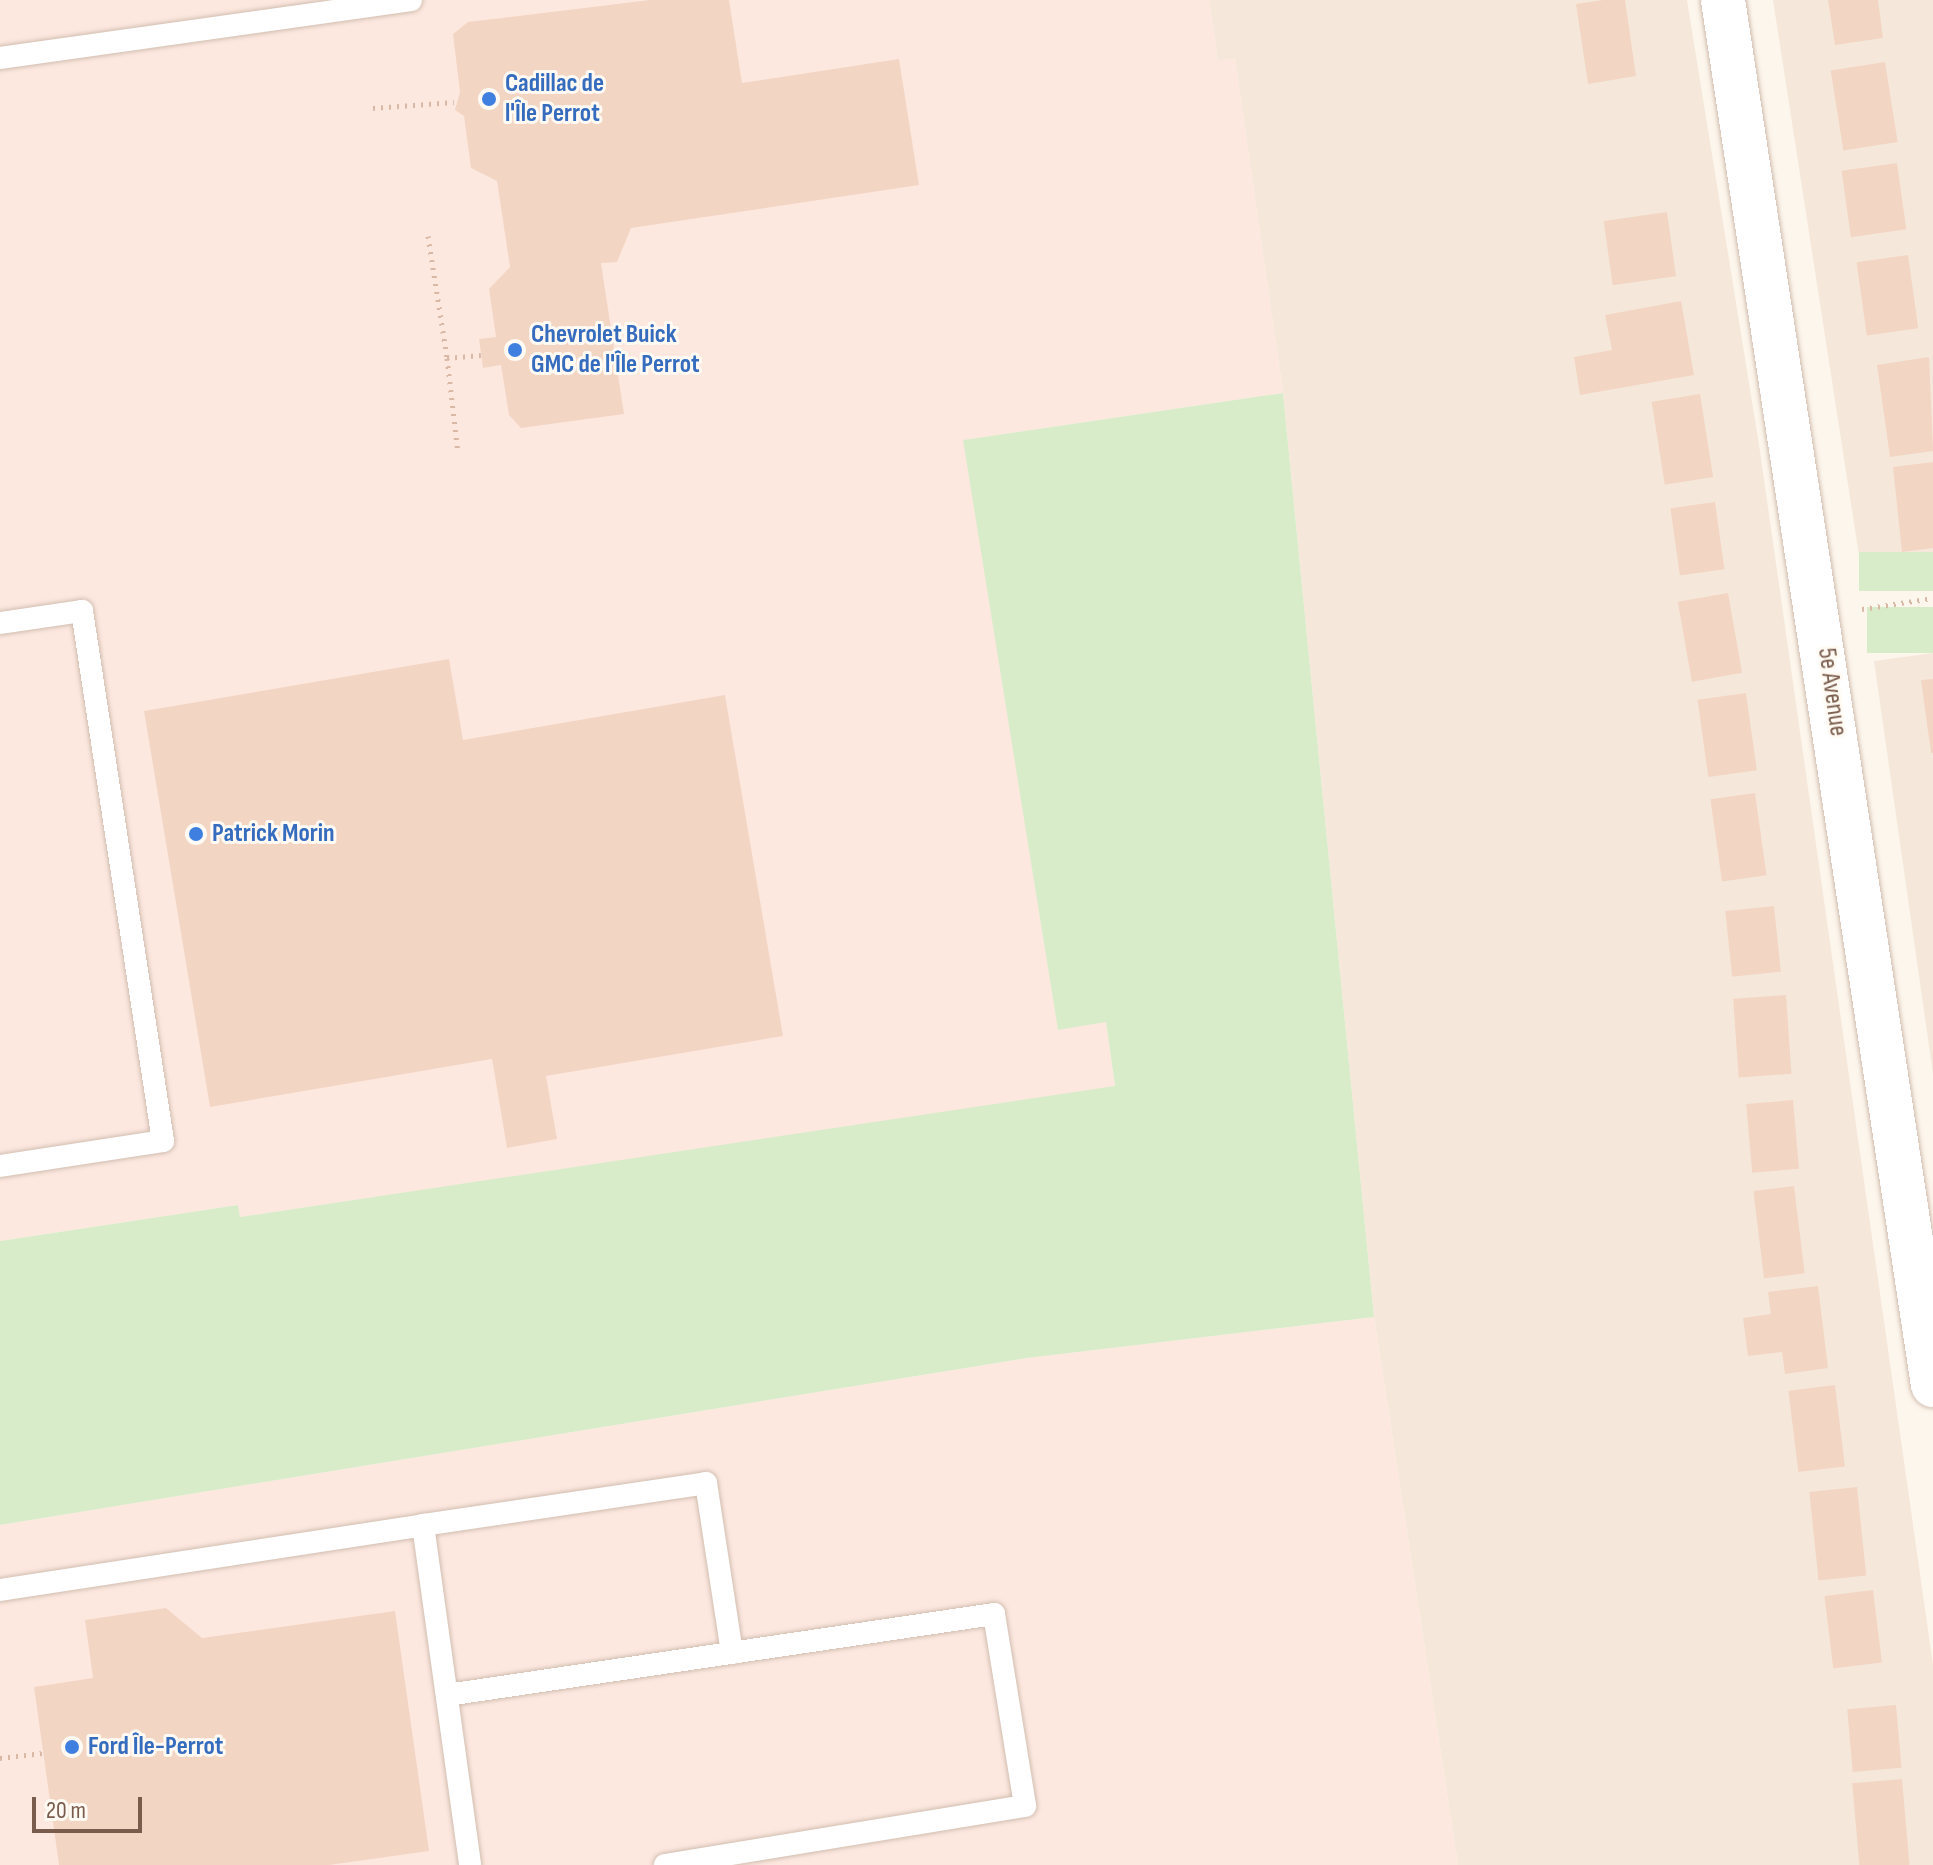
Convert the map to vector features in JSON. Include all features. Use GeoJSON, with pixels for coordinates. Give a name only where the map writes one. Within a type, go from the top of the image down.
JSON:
{"type":"FeatureCollection","features":[{"type":"Feature","properties":{"kind":"street","name":"5e Avenue"},"geometry":{"type":"LineString","coordinates":[[1723,0],[1933,1385]]}},
{"type":"Feature","properties":{"kind":"lane"},"geometry":{"type":"LineString","coordinates":[[0,58],[411,0]]}},
{"type":"Feature","properties":{"kind":"lane"},"geometry":{"type":"LineString","coordinates":[[0,623],[82,611],[163,1141],[0,1166]]}},
{"type":"Feature","properties":{"kind":"lane"},"geometry":{"type":"LineString","coordinates":[[0,1590],[706,1483],[732,1653]]}},
{"type":"Feature","properties":{"kind":"lane"},"geometry":{"type":"LineString","coordinates":[[423,1525],[470,1865]]}},
{"type":"Feature","properties":{"kind":"lane"},"geometry":{"type":"LineString","coordinates":[[447,1695],[994,1614],[1025,1806],[665,1865]]}},
{"type":"Feature","properties":{"kind":"path"},"geometry":{"type":"LineString","coordinates":[[373,108],[454,102]]}},
{"type":"Feature","properties":{"kind":"path"},"geometry":{"type":"LineString","coordinates":[[428,236],[458,453]]}},
{"type":"Feature","properties":{"kind":"path"},"geometry":{"type":"LineString","coordinates":[[447,358],[481,355]]}},
{"type":"Feature","properties":{"kind":"path"},"geometry":{"type":"LineString","coordinates":[[1862,609],[1933,598]]}},
{"type":"Feature","properties":{"kind":"path"},"geometry":{"type":"LineString","coordinates":[[0,1758],[43,1753]]}},
{"type":"Feature","properties":{"kind":"shaded area"},"geometry":{"type":"Polygon","coordinates":[[[0,0],[1209,0],[1218,61],[1235,58],[1283,393],[964,440],[1058,1029],[1106,1022],[1115,1087],[240,1217],[238,1205],[0,1241],[0,0]]]}},
{"type":"Feature","properties":{"kind":"shaded area"},"geometry":{"type":"Polygon","coordinates":[[[1209,0],[1687,0],[1760,451],[1933,1665],[1933,1865],[1458,1865],[1374,1317],[1283,393],[1235,59],[1218,62],[1209,0]]]}},
{"type":"Feature","properties":{"kind":"shaded area"},"geometry":{"type":"Polygon","coordinates":[[[1773,0],[1933,0],[1933,552],[1860,562],[1773,0]]]}},
{"type":"Feature","properties":{"kind":"shaded area"},"geometry":{"type":"Polygon","coordinates":[[[1933,653],[1933,1074],[1874,661],[1933,653]]]}},
{"type":"Feature","properties":{"kind":"shaded area"},"geometry":{"type":"Polygon","coordinates":[[[1374,1317],[1458,1865],[0,1865],[0,1525],[1027,1358],[1374,1317]]]}},
{"type":"Feature","properties":{"kind":"green space"},"geometry":{"type":"Polygon","coordinates":[[[1283,393],[1374,1317],[1027,1358],[0,1525],[0,1241],[238,1205],[240,1217],[1115,1086],[1106,1022],[1058,1030],[963,440],[1283,393]]]}},
{"type":"Feature","properties":{"kind":"green space"},"geometry":{"type":"Polygon","coordinates":[[[1859,552],[1933,552],[1933,591],[1859,591],[1859,552]]]}},
{"type":"Feature","properties":{"kind":"green space"},"geometry":{"type":"Polygon","coordinates":[[[1867,607],[1933,607],[1933,653],[1867,653],[1867,607]]]}},
{"type":"Feature","properties":{"kind":"building"},"geometry":{"type":"Polygon","coordinates":[[[650,0],[729,0],[742,83],[899,59],[919,185],[631,228],[617,262],[601,263],[624,414],[521,428],[509,415],[501,365],[483,368],[479,339],[496,337],[489,289],[510,267],[497,181],[471,168],[464,116],[455,110],[460,92],[453,34],[468,22],[650,0]]]}},
{"type":"Feature","properties":{"kind":"building"},"geometry":{"type":"Polygon","coordinates":[[[1625,0],[1636,76],[1588,84],[1576,4],[1625,0]]]}},
{"type":"Feature","properties":{"kind":"building"},"geometry":{"type":"Polygon","coordinates":[[[1828,0],[1878,0],[1883,38],[1835,45],[1828,0]]]}},
{"type":"Feature","properties":{"kind":"building"},"geometry":{"type":"Polygon","coordinates":[[[1885,62],[1898,142],[1843,151],[1831,71],[1885,62]]]}},
{"type":"Feature","properties":{"kind":"building"},"geometry":{"type":"Polygon","coordinates":[[[1897,163],[1906,229],[1851,237],[1842,171],[1897,163]]]}},
{"type":"Feature","properties":{"kind":"building"},"geometry":{"type":"Polygon","coordinates":[[[1667,212],[1676,276],[1613,285],[1604,221],[1667,212]]]}},
{"type":"Feature","properties":{"kind":"building"},"geometry":{"type":"Polygon","coordinates":[[[1908,255],[1918,328],[1867,336],[1857,262],[1908,255]]]}},
{"type":"Feature","properties":{"kind":"building"},"geometry":{"type":"Polygon","coordinates":[[[1681,301],[1694,375],[1580,395],[1574,357],[1612,350],[1605,315],[1681,301]]]}},
{"type":"Feature","properties":{"kind":"building"},"geometry":{"type":"Polygon","coordinates":[[[1929,357],[1933,451],[1890,457],[1877,365],[1929,357]]]}},
{"type":"Feature","properties":{"kind":"building"},"geometry":{"type":"Polygon","coordinates":[[[1700,394],[1713,477],[1665,485],[1652,402],[1700,394]]]}},
{"type":"Feature","properties":{"kind":"building"},"geometry":{"type":"Polygon","coordinates":[[[1933,462],[1933,548],[1902,552],[1893,467],[1933,462]]]}},
{"type":"Feature","properties":{"kind":"building"},"geometry":{"type":"Polygon","coordinates":[[[1715,502],[1724,569],[1680,576],[1670,508],[1715,502]]]}},
{"type":"Feature","properties":{"kind":"building"},"geometry":{"type":"Polygon","coordinates":[[[1728,593],[1742,673],[1692,682],[1678,602],[1728,593]]]}},
{"type":"Feature","properties":{"kind":"building"},"geometry":{"type":"Polygon","coordinates":[[[449,659],[463,740],[725,695],[783,1036],[546,1076],[557,1139],[507,1148],[492,1059],[210,1107],[144,711],[449,659]]]}},
{"type":"Feature","properties":{"kind":"building"},"geometry":{"type":"Polygon","coordinates":[[[1933,679],[1933,753],[1931,753],[1921,680],[1933,679]]]}},
{"type":"Feature","properties":{"kind":"building"},"geometry":{"type":"Polygon","coordinates":[[[1746,693],[1757,770],[1708,777],[1697,700],[1746,693]]]}},
{"type":"Feature","properties":{"kind":"building"},"geometry":{"type":"Polygon","coordinates":[[[1755,793],[1767,875],[1722,881],[1710,799],[1755,793]]]}},
{"type":"Feature","properties":{"kind":"building"},"geometry":{"type":"Polygon","coordinates":[[[1774,906],[1781,972],[1732,977],[1725,911],[1774,906]]]}},
{"type":"Feature","properties":{"kind":"building"},"geometry":{"type":"Polygon","coordinates":[[[1786,995],[1792,1074],[1739,1078],[1733,999],[1786,995]]]}},
{"type":"Feature","properties":{"kind":"building"},"geometry":{"type":"Polygon","coordinates":[[[1793,1100],[1799,1169],[1752,1173],[1746,1104],[1793,1100]]]}},
{"type":"Feature","properties":{"kind":"building"},"geometry":{"type":"Polygon","coordinates":[[[1794,1186],[1805,1273],[1764,1278],[1753,1191],[1794,1186]]]}},
{"type":"Feature","properties":{"kind":"building"},"geometry":{"type":"Polygon","coordinates":[[[1818,1286],[1828,1368],[1785,1374],[1782,1352],[1748,1356],[1743,1318],[1771,1314],[1768,1292],[1818,1286]]]}},
{"type":"Feature","properties":{"kind":"building"},"geometry":{"type":"Polygon","coordinates":[[[1835,1385],[1845,1466],[1798,1472],[1788,1391],[1835,1385]]]}},
{"type":"Feature","properties":{"kind":"building"},"geometry":{"type":"Polygon","coordinates":[[[1857,1487],[1866,1576],[1819,1581],[1809,1492],[1857,1487]]]}},
{"type":"Feature","properties":{"kind":"building"},"geometry":{"type":"Polygon","coordinates":[[[1873,1590],[1882,1662],[1833,1668],[1824,1596],[1873,1590]]]}},
{"type":"Feature","properties":{"kind":"building"},"geometry":{"type":"Polygon","coordinates":[[[166,1608],[202,1638],[395,1611],[429,1851],[329,1865],[59,1865],[34,1687],[93,1678],[85,1620],[166,1608]]]}},
{"type":"Feature","properties":{"kind":"building"},"geometry":{"type":"Polygon","coordinates":[[[1896,1705],[1901,1768],[1853,1772],[1847,1709],[1896,1705]]]}},
{"type":"Feature","properties":{"kind":"building"},"geometry":{"type":"Polygon","coordinates":[[[1902,1779],[1909,1865],[1859,1865],[1852,1783],[1902,1779]]]}},
{"type":"Feature","properties":{"kind":"place","name":"Cadillac de l'Île Perrot"},"geometry":{"type":"Point","coordinates":[489,99]}},
{"type":"Feature","properties":{"kind":"place","name":"Chevrolet Buick GMC de l'Île Perrot"},"geometry":{"type":"Point","coordinates":[515,350]}},
{"type":"Feature","properties":{"kind":"place","name":"Patrick Morin"},"geometry":{"type":"Point","coordinates":[196,834]}},
{"type":"Feature","properties":{"kind":"place","name":"Ford Île-Perrot"},"geometry":{"type":"Point","coordinates":[72,1747]}}]}
